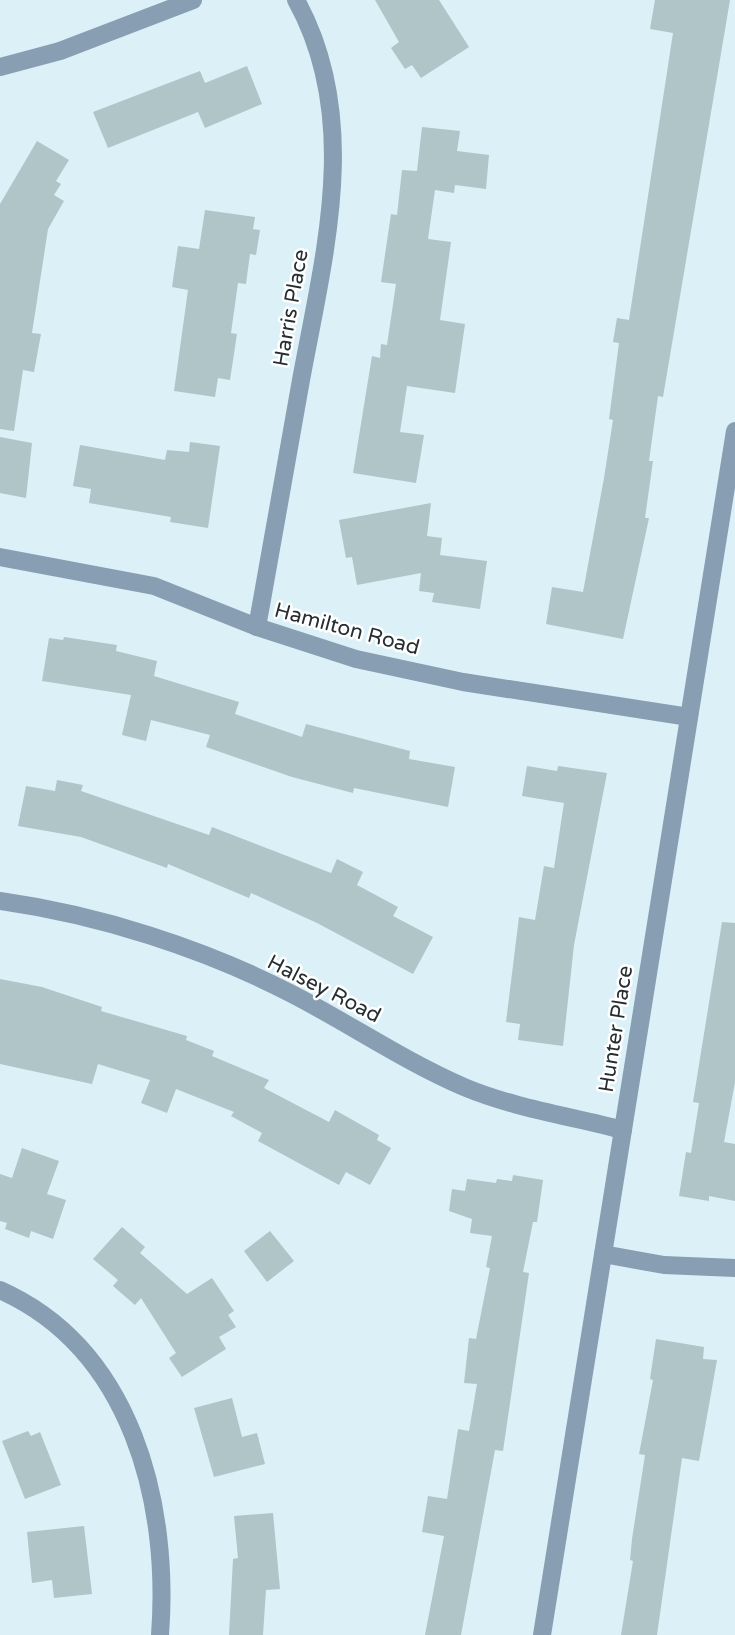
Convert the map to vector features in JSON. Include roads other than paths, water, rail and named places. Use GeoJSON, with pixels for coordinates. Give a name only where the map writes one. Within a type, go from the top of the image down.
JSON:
{"type":"FeatureCollection","features":[{"type":"Feature","properties":{"kind":"street"},"geometry":{"type":"LineString","coordinates":[[0,67],[60,51],[193,0]]}},
{"type":"Feature","properties":{"kind":"street","name":"Harris Place"},"geometry":{"type":"LineString","coordinates":[[257,627],[320,275],[335,162],[332,110],[321,59],[296,0]]}},
{"type":"Feature","properties":{"kind":"street","name":"Hunter Place"},"geometry":{"type":"LineString","coordinates":[[542,1635],[735,431]]}},
{"type":"Feature","properties":{"kind":"street","name":"Hamilton Road"},"geometry":{"type":"LineString","coordinates":[[0,557],[154,586],[257,627],[356,659],[463,682],[689,717]]}},
{"type":"Feature","properties":{"kind":"street","name":"Halsey Road"},"geometry":{"type":"LineString","coordinates":[[0,901],[112,925],[202,955],[288,992],[364,1033],[410,1062],[466,1088],[622,1130]]}},
{"type":"Feature","properties":{"kind":"street"},"geometry":{"type":"LineString","coordinates":[[603,1254],[664,1265],[735,1268]]}},
{"type":"Feature","properties":{"kind":"street"},"geometry":{"type":"LineString","coordinates":[[0,1290],[55,1324],[88,1356],[115,1394],[136,1436],[148,1480],[159,1545],[162,1602],[160,1635]]}}]}
